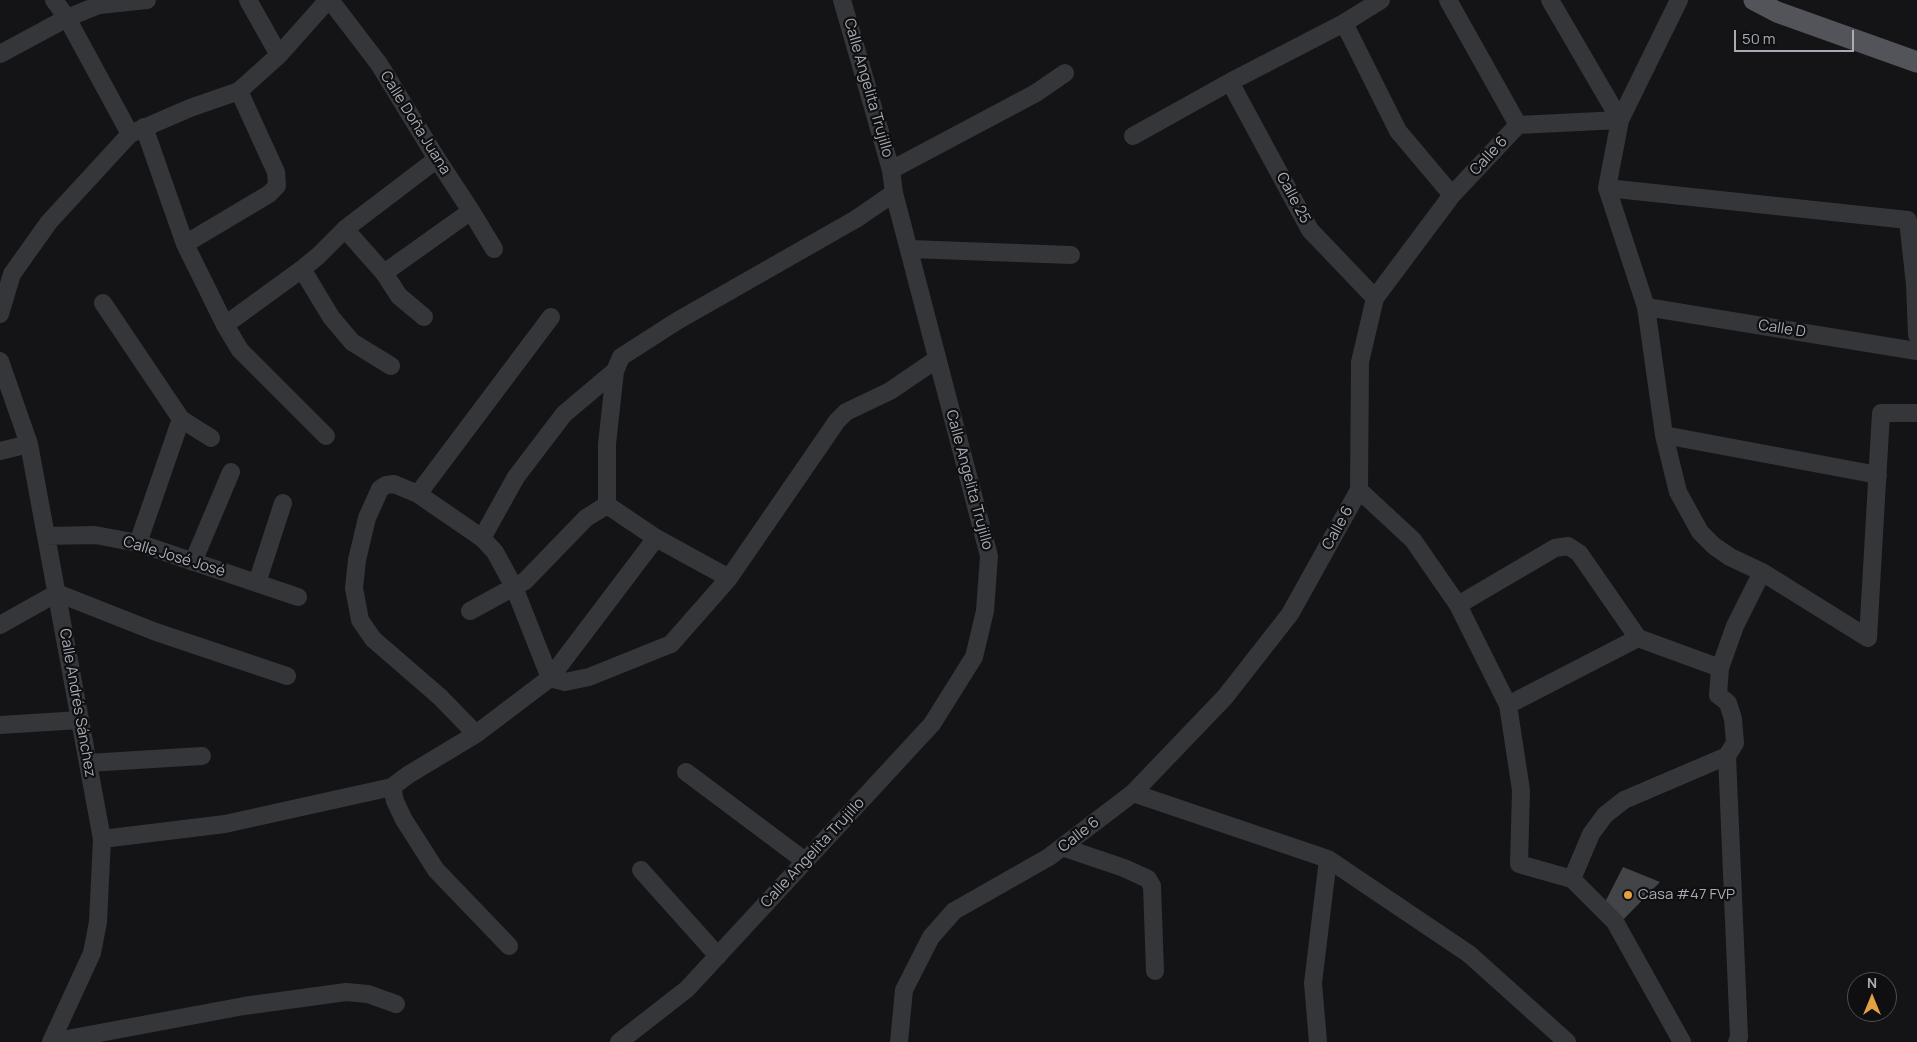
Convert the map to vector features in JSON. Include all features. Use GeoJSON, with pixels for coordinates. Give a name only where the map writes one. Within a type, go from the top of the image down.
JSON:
{"type":"FeatureCollection","features":[{"type":"Feature","properties":{"kind":"main road"},"geometry":{"type":"LineString","coordinates":[[1754,0],[1777,12],[1917,62]]}},
{"type":"Feature","properties":{"kind":"street"},"geometry":{"type":"LineString","coordinates":[[54,0],[137,130],[186,244],[225,325],[240,350],[326,436]]}},
{"type":"Feature","properties":{"kind":"street"},"geometry":{"type":"LineString","coordinates":[[0,54],[67,18],[99,5],[147,0]]}},
{"type":"Feature","properties":{"kind":"street"},"geometry":{"type":"LineString","coordinates":[[248,0],[279,55]]}},
{"type":"Feature","properties":{"kind":"street"},"geometry":{"type":"LineString","coordinates":[[0,314],[6,270],[137,130],[190,108],[240,92],[279,55],[329,0]]}},
{"type":"Feature","properties":{"kind":"street","name":"Calle Doña Juana"},"geometry":{"type":"LineString","coordinates":[[329,0],[379,64],[436,160],[471,210],[494,249]]}},
{"type":"Feature","properties":{"kind":"street","name":"Calle Angelita Trujillo"},"geometry":{"type":"LineString","coordinates":[[619,1042],[687,990],[932,724],[974,657],[985,611],[989,556],[894,193],[891,170],[842,0]]}},
{"type":"Feature","properties":{"kind":"street"},"geometry":{"type":"LineString","coordinates":[[1133,136],[1230,82],[1344,23],[1381,0]]}},
{"type":"Feature","properties":{"kind":"street"},"geometry":{"type":"LineString","coordinates":[[1448,0],[1518,125]]}},
{"type":"Feature","properties":{"kind":"street"},"geometry":{"type":"LineString","coordinates":[[1550,0],[1620,120]]}},
{"type":"Feature","properties":{"kind":"street"},"geometry":{"type":"LineString","coordinates":[[1679,0],[1620,120],[1607,188],[1646,307],[1664,435],[1678,492],[1700,532],[1714,546],[1730,557],[1762,572],[1868,638],[1882,413],[1917,413]]}},
{"type":"Feature","properties":{"kind":"street"},"geometry":{"type":"LineString","coordinates":[[1344,23],[1398,131],[1452,195]]}},
{"type":"Feature","properties":{"kind":"street"},"geometry":{"type":"LineString","coordinates":[[891,170],[1036,93],[1065,73]]}},
{"type":"Feature","properties":{"kind":"street","name":"Calle 25"},"geometry":{"type":"LineString","coordinates":[[1230,82],[1310,230],[1375,298]]}},
{"type":"Feature","properties":{"kind":"street"},"geometry":{"type":"LineString","coordinates":[[186,244],[269,194],[277,186],[276,172],[240,92]]}},
{"type":"Feature","properties":{"kind":"street","name":"Calle 6"},"geometry":{"type":"LineString","coordinates":[[899,1042],[904,990],[931,936],[954,911],[1049,857],[1133,793],[1225,697],[1290,614],[1359,490],[1360,362],[1375,298],[1452,195],[1518,125],[1620,120]]}},
{"type":"Feature","properties":{"kind":"street"},"geometry":{"type":"LineString","coordinates":[[225,325],[302,269],[345,229],[436,160]]}},
{"type":"Feature","properties":{"kind":"street"},"geometry":{"type":"LineString","coordinates":[[1607,188],[1908,220],[1916,285],[1917,335]]}},
{"type":"Feature","properties":{"kind":"street"},"geometry":{"type":"LineString","coordinates":[[607,505],[607,444],[615,371],[621,357],[677,321],[856,219],[894,193]]}},
{"type":"Feature","properties":{"kind":"street"},"geometry":{"type":"LineString","coordinates":[[384,274],[471,210]]}},
{"type":"Feature","properties":{"kind":"street"},"geometry":{"type":"LineString","coordinates":[[345,229],[384,274],[399,296],[424,317]]}},
{"type":"Feature","properties":{"kind":"street"},"geometry":{"type":"LineString","coordinates":[[910,249],[1071,255]]}},
{"type":"Feature","properties":{"kind":"street"},"geometry":{"type":"LineString","coordinates":[[302,269],[331,317],[352,342],[391,366]]}},
{"type":"Feature","properties":{"kind":"street"},"geometry":{"type":"LineString","coordinates":[[103,303],[181,420],[211,438]]}},
{"type":"Feature","properties":{"kind":"street","name":"Calle D"},"geometry":{"type":"LineString","coordinates":[[1646,307],[1917,351]]}},
{"type":"Feature","properties":{"kind":"street"},"geometry":{"type":"LineString","coordinates":[[418,494],[551,317]]}},
{"type":"Feature","properties":{"kind":"street"},"geometry":{"type":"LineString","coordinates":[[550,678],[565,682],[589,677],[671,644],[729,578],[837,421],[846,412],[890,391],[937,359]]}},
{"type":"Feature","properties":{"kind":"street","name":"Calle Andrés Sánchez"},"geometry":{"type":"LineString","coordinates":[[0,361],[29,444],[102,839],[98,922],[92,953],[51,1042]]}},
{"type":"Feature","properties":{"kind":"street"},"geometry":{"type":"LineString","coordinates":[[482,538],[516,477],[564,414],[615,371]]}},
{"type":"Feature","properties":{"kind":"street"},"geometry":{"type":"LineString","coordinates":[[138,543],[181,420]]}},
{"type":"Feature","properties":{"kind":"street"},"geometry":{"type":"LineString","coordinates":[[1664,435],[1878,475]]}},
{"type":"Feature","properties":{"kind":"street"},"geometry":{"type":"LineString","coordinates":[[0,450],[29,444]]}},
{"type":"Feature","properties":{"kind":"street"},"geometry":{"type":"LineString","coordinates":[[193,562],[231,472]]}},
{"type":"Feature","properties":{"kind":"street"},"geometry":{"type":"LineString","coordinates":[[476,734],[440,698],[373,639],[360,620],[354,588],[356,560],[367,518],[380,489],[386,485],[394,484],[418,494],[482,538],[495,552],[514,587],[550,678]]}},
{"type":"Feature","properties":{"kind":"street"},"geometry":{"type":"LineString","coordinates":[[1359,490],[1413,540],[1458,605],[1508,705],[1521,790],[1519,864],[1572,879],[1615,922],[1682,1042]]}},
{"type":"Feature","properties":{"kind":"street"},"geometry":{"type":"LineString","coordinates":[[257,583],[283,502]]}},
{"type":"Feature","properties":{"kind":"street"},"geometry":{"type":"LineString","coordinates":[[607,505],[656,538],[729,578]]}},
{"type":"Feature","properties":{"kind":"street"},"geometry":{"type":"LineString","coordinates":[[470,611],[525,581],[586,518],[607,505]]}},
{"type":"Feature","properties":{"kind":"street","name":"Calle José José"},"geometry":{"type":"LineString","coordinates":[[46,536],[95,534],[138,543],[298,597]]}},
{"type":"Feature","properties":{"kind":"street"},"geometry":{"type":"LineString","coordinates":[[102,839],[225,824],[392,787],[408,775],[476,734],[550,678],[656,538]]}},
{"type":"Feature","properties":{"kind":"street"},"geometry":{"type":"LineString","coordinates":[[1458,605],[1555,548],[1568,546],[1579,553],[1638,638],[1720,668]]}},
{"type":"Feature","properties":{"kind":"street"},"geometry":{"type":"LineString","coordinates":[[1737,1042],[1739,1037],[1727,756],[1735,743],[1733,719],[1728,703],[1718,695],[1720,668],[1735,626],[1762,572]]}},
{"type":"Feature","properties":{"kind":"street"},"geometry":{"type":"LineString","coordinates":[[0,625],[57,593],[156,632],[287,676]]}},
{"type":"Feature","properties":{"kind":"street"},"geometry":{"type":"LineString","coordinates":[[1508,705],[1638,638]]}},
{"type":"Feature","properties":{"kind":"street"},"geometry":{"type":"LineString","coordinates":[[0,725],[80,720]]}},
{"type":"Feature","properties":{"kind":"street"},"geometry":{"type":"LineString","coordinates":[[88,763],[202,756]]}},
{"type":"Feature","properties":{"kind":"street"},"geometry":{"type":"LineString","coordinates":[[1572,879],[1591,834],[1605,815],[1624,800],[1727,756]]}},
{"type":"Feature","properties":{"kind":"street"},"geometry":{"type":"LineString","coordinates":[[686,772],[805,861]]}},
{"type":"Feature","properties":{"kind":"street"},"geometry":{"type":"LineString","coordinates":[[392,787],[395,801],[404,820],[436,870],[510,946]]}},
{"type":"Feature","properties":{"kind":"street"},"geometry":{"type":"LineString","coordinates":[[1133,793],[1328,859],[1469,954],[1568,1042]]}},
{"type":"Feature","properties":{"kind":"street"},"geometry":{"type":"LineString","coordinates":[[1062,847],[1124,868],[1148,879],[1152,886],[1155,971]]}},
{"type":"Feature","properties":{"kind":"street"},"geometry":{"type":"LineString","coordinates":[[1318,1042],[1313,983],[1328,859]]}},
{"type":"Feature","properties":{"kind":"street"},"geometry":{"type":"LineString","coordinates":[[642,870],[718,956]]}},
{"type":"Feature","properties":{"kind":"street"},"geometry":{"type":"LineString","coordinates":[[51,1042],[244,1006],[346,992],[368,994],[396,1004]]}},
{"type":"Feature","properties":{"kind":"building","name":"Casa #47 FVP"},"geometry":{"type":"Polygon","coordinates":[[[1623,867],[1660,882],[1620,923],[1602,908],[1623,867]]]}},
{"type":"Feature","properties":{"kind":"place","name":"Casa #47 FVP"},"geometry":{"type":"Point","coordinates":[1628,895]}}]}
